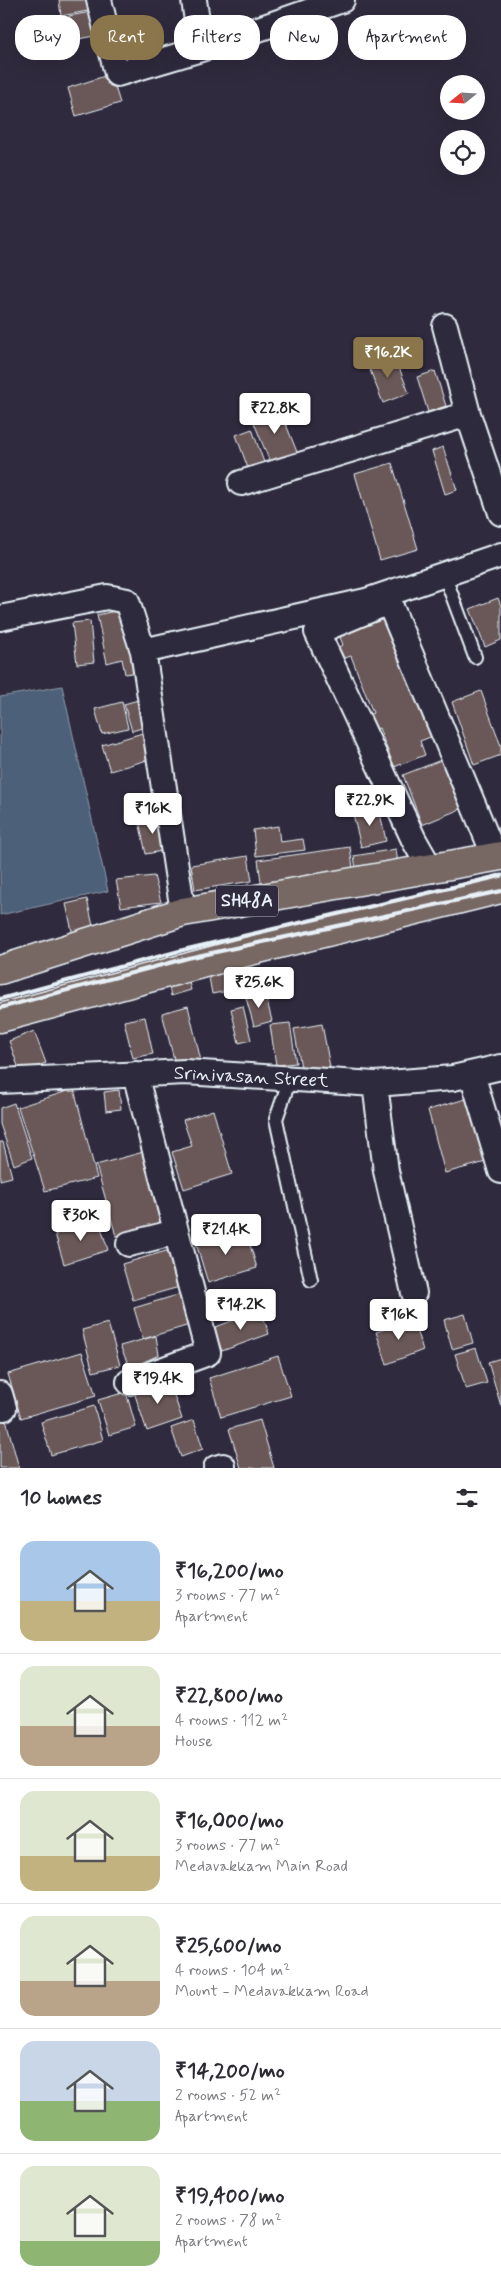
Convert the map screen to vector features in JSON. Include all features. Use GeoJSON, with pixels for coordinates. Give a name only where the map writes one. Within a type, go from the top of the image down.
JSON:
{"type":"FeatureCollection","features":[{"type":"Feature","properties":{"kind":"main road","name":"SH48A"},"geometry":{"type":"LineString","coordinates":[[0,970],[183,912],[498,857]]}},
{"type":"Feature","properties":{"kind":"main road","name":"SH48A"},"geometry":{"type":"LineString","coordinates":[[0,1018],[238,954],[501,889]]}},
{"type":"Feature","properties":{"kind":"street"},"geometry":{"type":"LineString","coordinates":[[99,0],[117,74],[174,56]]}},
{"type":"Feature","properties":{"kind":"street"},"geometry":{"type":"LineString","coordinates":[[194,0],[196,15]]}},
{"type":"Feature","properties":{"kind":"street"},"geometry":{"type":"LineString","coordinates":[[260,23],[299,7],[342,0]]}},
{"type":"Feature","properties":{"kind":"street"},"geometry":{"type":"LineString","coordinates":[[445,326],[468,414],[501,513]]}},
{"type":"Feature","properties":{"kind":"street"},"geometry":{"type":"LineString","coordinates":[[241,483],[468,414]]}},
{"type":"Feature","properties":{"kind":"street"},"geometry":{"type":"LineString","coordinates":[[143,651],[366,600],[501,555]]}},
{"type":"Feature","properties":{"kind":"street"},"geometry":{"type":"LineString","coordinates":[[0,618],[107,597],[127,601],[143,651],[183,912]]}},
{"type":"Feature","properties":{"kind":"street"},"geometry":{"type":"LineString","coordinates":[[431,870],[414,840],[317,632],[389,602],[498,857]]}},
{"type":"Feature","properties":{"kind":"street","name":"Srinivasan Street"},"geometry":{"type":"LineString","coordinates":[[0,1081],[185,1072],[375,1084],[452,1078],[501,1067]]}},
{"type":"Feature","properties":{"kind":"street"},"geometry":{"type":"LineString","coordinates":[[129,1382],[208,1353],[135,1074]]}},
{"type":"Feature","properties":{"kind":"street"},"geometry":{"type":"LineString","coordinates":[[472,1074],[501,1171]]}},
{"type":"Feature","properties":{"kind":"street"},"geometry":{"type":"LineString","coordinates":[[375,1084],[386,1171],[414,1293]]}},
{"type":"Feature","properties":{"kind":"street"},"geometry":{"type":"LineString","coordinates":[[129,1244],[176,1232]]}},
{"type":"Feature","properties":{"kind":"lane"},"geometry":{"type":"LineString","coordinates":[[444,574],[475,657]]}},
{"type":"Feature","properties":{"kind":"lane"},"geometry":{"type":"LineString","coordinates":[[290,1079],[276,1119],[311,1280]]}},
{"type":"Feature","properties":{"kind":"water"},"geometry":{"type":"Polygon","coordinates":[[[62,686],[108,891],[0,915],[0,697],[62,686]]]}},
{"type":"Feature","properties":{"kind":"building"},"geometry":{"type":"Polygon","coordinates":[[[59,0],[91,0],[93,10],[61,15],[59,0]]]}},
{"type":"Feature","properties":{"kind":"building"},"geometry":{"type":"Polygon","coordinates":[[[97,11],[98,15],[90,15],[90,37],[80,39],[80,15],[75,15],[97,11]]]}},
{"type":"Feature","properties":{"kind":"building"},"geometry":{"type":"Polygon","coordinates":[[[111,74],[120,103],[76,116],[68,88],[111,74]]]}},
{"type":"Feature","properties":{"kind":"building"},"geometry":{"type":"Polygon","coordinates":[[[394,355],[409,393],[383,403],[368,365],[394,355]]]}},
{"type":"Feature","properties":{"kind":"building"},"geometry":{"type":"Polygon","coordinates":[[[435,371],[446,406],[428,412],[417,377],[435,371]]]}},
{"type":"Feature","properties":{"kind":"building"},"geometry":{"type":"Polygon","coordinates":[[[275,397],[301,462],[274,472],[248,408],[275,397]]]}},
{"type":"Feature","properties":{"kind":"building"},"geometry":{"type":"Polygon","coordinates":[[[252,429],[266,468],[250,474],[236,435],[252,429]]]}},
{"type":"Feature","properties":{"kind":"building"},"geometry":{"type":"Polygon","coordinates":[[[443,447],[457,490],[445,494],[432,451],[443,447]]]}},
{"type":"Feature","properties":{"kind":"building"},"geometry":{"type":"Polygon","coordinates":[[[392,463],[418,549],[380,560],[355,474],[392,463]]]}},
{"type":"Feature","properties":{"kind":"building"},"geometry":{"type":"Polygon","coordinates":[[[498,598],[501,606],[501,640],[485,647],[470,609],[498,598]]]}},
{"type":"Feature","properties":{"kind":"building"},"geometry":{"type":"Polygon","coordinates":[[[124,609],[137,672],[125,674],[122,659],[107,663],[97,615],[124,609]]]}},
{"type":"Feature","properties":{"kind":"building"},"geometry":{"type":"Polygon","coordinates":[[[386,614],[438,734],[420,741],[425,755],[394,767],[379,728],[371,731],[366,716],[373,713],[351,656],[342,659],[338,647],[343,645],[338,632],[386,614]]]}},
{"type":"Feature","properties":{"kind":"building"},"geometry":{"type":"Polygon","coordinates":[[[90,621],[94,662],[77,664],[72,623],[90,621]]]}},
{"type":"Feature","properties":{"kind":"building"},"geometry":{"type":"Polygon","coordinates":[[[481,691],[501,746],[501,755],[474,765],[452,702],[481,691]]]}},
{"type":"Feature","properties":{"kind":"building"},"geometry":{"type":"Polygon","coordinates":[[[138,700],[145,727],[132,731],[124,704],[138,700]]]}},
{"type":"Feature","properties":{"kind":"building"},"geometry":{"type":"Polygon","coordinates":[[[122,702],[128,728],[102,734],[95,709],[122,702]]]}},
{"type":"Feature","properties":{"kind":"building"},"geometry":{"type":"Polygon","coordinates":[[[146,732],[154,758],[110,771],[102,745],[146,732]]]}},
{"type":"Feature","properties":{"kind":"building"},"geometry":{"type":"Polygon","coordinates":[[[451,756],[470,805],[422,825],[403,775],[451,756]]]}},
{"type":"Feature","properties":{"kind":"building"},"geometry":{"type":"Polygon","coordinates":[[[379,808],[386,841],[361,847],[353,814],[379,808]]]}},
{"type":"Feature","properties":{"kind":"building"},"geometry":{"type":"Polygon","coordinates":[[[161,817],[167,850],[146,854],[139,821],[161,817]]]}},
{"type":"Feature","properties":{"kind":"building"},"geometry":{"type":"Polygon","coordinates":[[[278,826],[280,842],[303,839],[305,850],[256,856],[253,830],[278,826]]]}},
{"type":"Feature","properties":{"kind":"building"},"geometry":{"type":"Polygon","coordinates":[[[350,847],[354,875],[262,889],[258,860],[350,847]]]}},
{"type":"Feature","properties":{"kind":"building"},"geometry":{"type":"Polygon","coordinates":[[[396,849],[399,871],[357,877],[354,856],[396,849]]]}},
{"type":"Feature","properties":{"kind":"building"},"geometry":{"type":"Polygon","coordinates":[[[248,856],[252,881],[195,890],[191,865],[248,856]]]}},
{"type":"Feature","properties":{"kind":"building"},"geometry":{"type":"Polygon","coordinates":[[[154,876],[161,902],[121,907],[116,880],[154,876]]]}},
{"type":"Feature","properties":{"kind":"building"},"geometry":{"type":"Polygon","coordinates":[[[87,899],[95,935],[74,940],[66,904],[87,899]]]}},
{"type":"Feature","properties":{"kind":"building"},"geometry":{"type":"Polygon","coordinates":[[[233,961],[238,989],[212,994],[207,966],[233,961]]]}},
{"type":"Feature","properties":{"kind":"building"},"geometry":{"type":"Polygon","coordinates":[[[188,978],[191,990],[171,996],[168,983],[188,978]]]}},
{"type":"Feature","properties":{"kind":"building"},"geometry":{"type":"Polygon","coordinates":[[[265,993],[272,1021],[254,1026],[246,998],[265,993]]]}},
{"type":"Feature","properties":{"kind":"building"},"geometry":{"type":"Polygon","coordinates":[[[188,1006],[201,1061],[176,1067],[162,1013],[188,1006]]]}},
{"type":"Feature","properties":{"kind":"building"},"geometry":{"type":"Polygon","coordinates":[[[243,1006],[251,1040],[239,1043],[231,1009],[243,1006]]]}},
{"type":"Feature","properties":{"kind":"building"},"geometry":{"type":"Polygon","coordinates":[[[145,1017],[153,1054],[133,1058],[124,1021],[145,1017]]]}},
{"type":"Feature","properties":{"kind":"building"},"geometry":{"type":"Polygon","coordinates":[[[290,1023],[296,1063],[276,1065],[270,1025],[290,1023]]]}},
{"type":"Feature","properties":{"kind":"building"},"geometry":{"type":"Polygon","coordinates":[[[322,1024],[330,1067],[302,1073],[294,1029],[322,1024]]]}},
{"type":"Feature","properties":{"kind":"building"},"geometry":{"type":"Polygon","coordinates":[[[34,1031],[46,1063],[20,1072],[9,1041],[34,1031]]]}},
{"type":"Feature","properties":{"kind":"building"},"geometry":{"type":"Polygon","coordinates":[[[74,1089],[97,1178],[45,1191],[18,1107],[74,1089]]]}},
{"type":"Feature","properties":{"kind":"building"},"geometry":{"type":"Polygon","coordinates":[[[119,1090],[121,1109],[106,1111],[104,1092],[119,1090]]]}},
{"type":"Feature","properties":{"kind":"building"},"geometry":{"type":"Polygon","coordinates":[[[469,1098],[486,1162],[445,1173],[428,1110],[469,1098]]]}},
{"type":"Feature","properties":{"kind":"building"},"geometry":{"type":"Polygon","coordinates":[[[14,1103],[32,1158],[14,1165],[0,1124],[0,1108],[14,1103]]]}},
{"type":"Feature","properties":{"kind":"building"},"geometry":{"type":"Polygon","coordinates":[[[213,1110],[232,1174],[184,1189],[172,1152],[192,1146],[183,1120],[213,1110]]]}},
{"type":"Feature","properties":{"kind":"building"},"geometry":{"type":"Polygon","coordinates":[[[0,1142],[3,1142],[12,1177],[0,1180],[0,1142]]]}},
{"type":"Feature","properties":{"kind":"building"},"geometry":{"type":"Polygon","coordinates":[[[147,1151],[166,1223],[116,1236],[96,1165],[147,1151]]]}},
{"type":"Feature","properties":{"kind":"building"},"geometry":{"type":"Polygon","coordinates":[[[99,1221],[108,1250],[64,1264],[55,1234],[99,1221]]]}},
{"type":"Feature","properties":{"kind":"building"},"geometry":{"type":"Polygon","coordinates":[[[245,1228],[257,1268],[208,1283],[196,1243],[245,1228]]]}},
{"type":"Feature","properties":{"kind":"building"},"geometry":{"type":"Polygon","coordinates":[[[173,1249],[183,1286],[133,1300],[122,1264],[173,1249]]]}},
{"type":"Feature","properties":{"kind":"building"},"geometry":{"type":"Polygon","coordinates":[[[184,1293],[193,1324],[143,1339],[134,1308],[184,1293]]]}},
{"type":"Feature","properties":{"kind":"building"},"geometry":{"type":"Polygon","coordinates":[[[261,1310],[269,1334],[222,1351],[213,1328],[261,1310]]]}},
{"type":"Feature","properties":{"kind":"building"},"geometry":{"type":"Polygon","coordinates":[[[465,1314],[473,1343],[452,1349],[444,1320],[465,1314]]]}},
{"type":"Feature","properties":{"kind":"building"},"geometry":{"type":"Polygon","coordinates":[[[412,1319],[423,1350],[387,1364],[376,1332],[412,1319]]]}},
{"type":"Feature","properties":{"kind":"building"},"geometry":{"type":"Polygon","coordinates":[[[108,1323],[120,1365],[93,1372],[82,1330],[108,1323]]]}},
{"type":"Feature","properties":{"kind":"building"},"geometry":{"type":"Polygon","coordinates":[[[156,1336],[159,1355],[130,1368],[120,1346],[156,1336]]]}},
{"type":"Feature","properties":{"kind":"building"},"geometry":{"type":"Polygon","coordinates":[[[476,1348],[487,1383],[466,1389],[455,1354],[476,1348]]]}},
{"type":"Feature","properties":{"kind":"building"},"geometry":{"type":"Polygon","coordinates":[[[82,1352],[96,1396],[21,1418],[8,1374],[82,1352]]]}},
{"type":"Feature","properties":{"kind":"building"},"geometry":{"type":"Polygon","coordinates":[[[278,1356],[291,1396],[221,1417],[209,1378],[278,1356]]]}},
{"type":"Feature","properties":{"kind":"building"},"geometry":{"type":"Polygon","coordinates":[[[501,1358],[501,1406],[488,1362],[501,1358]]]}},
{"type":"Feature","properties":{"kind":"building"},"geometry":{"type":"Polygon","coordinates":[[[169,1380],[182,1419],[147,1431],[134,1392],[169,1380]]]}},
{"type":"Feature","properties":{"kind":"building"},"geometry":{"type":"Polygon","coordinates":[[[126,1392],[136,1427],[109,1435],[98,1400],[126,1392]]]}},
{"type":"Feature","properties":{"kind":"building"},"geometry":{"type":"Polygon","coordinates":[[[94,1406],[103,1440],[51,1455],[41,1422],[94,1406]]]}},
{"type":"Feature","properties":{"kind":"building"},"geometry":{"type":"Polygon","coordinates":[[[6,1420],[19,1468],[0,1468],[0,1421],[6,1420]]]}},
{"type":"Feature","properties":{"kind":"building"},"geometry":{"type":"Polygon","coordinates":[[[194,1420],[203,1449],[181,1457],[171,1428],[194,1420]]]}},
{"type":"Feature","properties":{"kind":"building"},"geometry":{"type":"Polygon","coordinates":[[[260,1420],[274,1468],[241,1468],[229,1429],[260,1420]]]}},
{"type":"Feature","properties":{"kind":"railway"},"geometry":{"type":"LineString","coordinates":[[0,999],[183,950],[501,876]]}},
{"type":"Feature","properties":{"kind":"railway"},"geometry":{"type":"LineString","coordinates":[[0,1008],[188,958],[501,891]]}}]}
